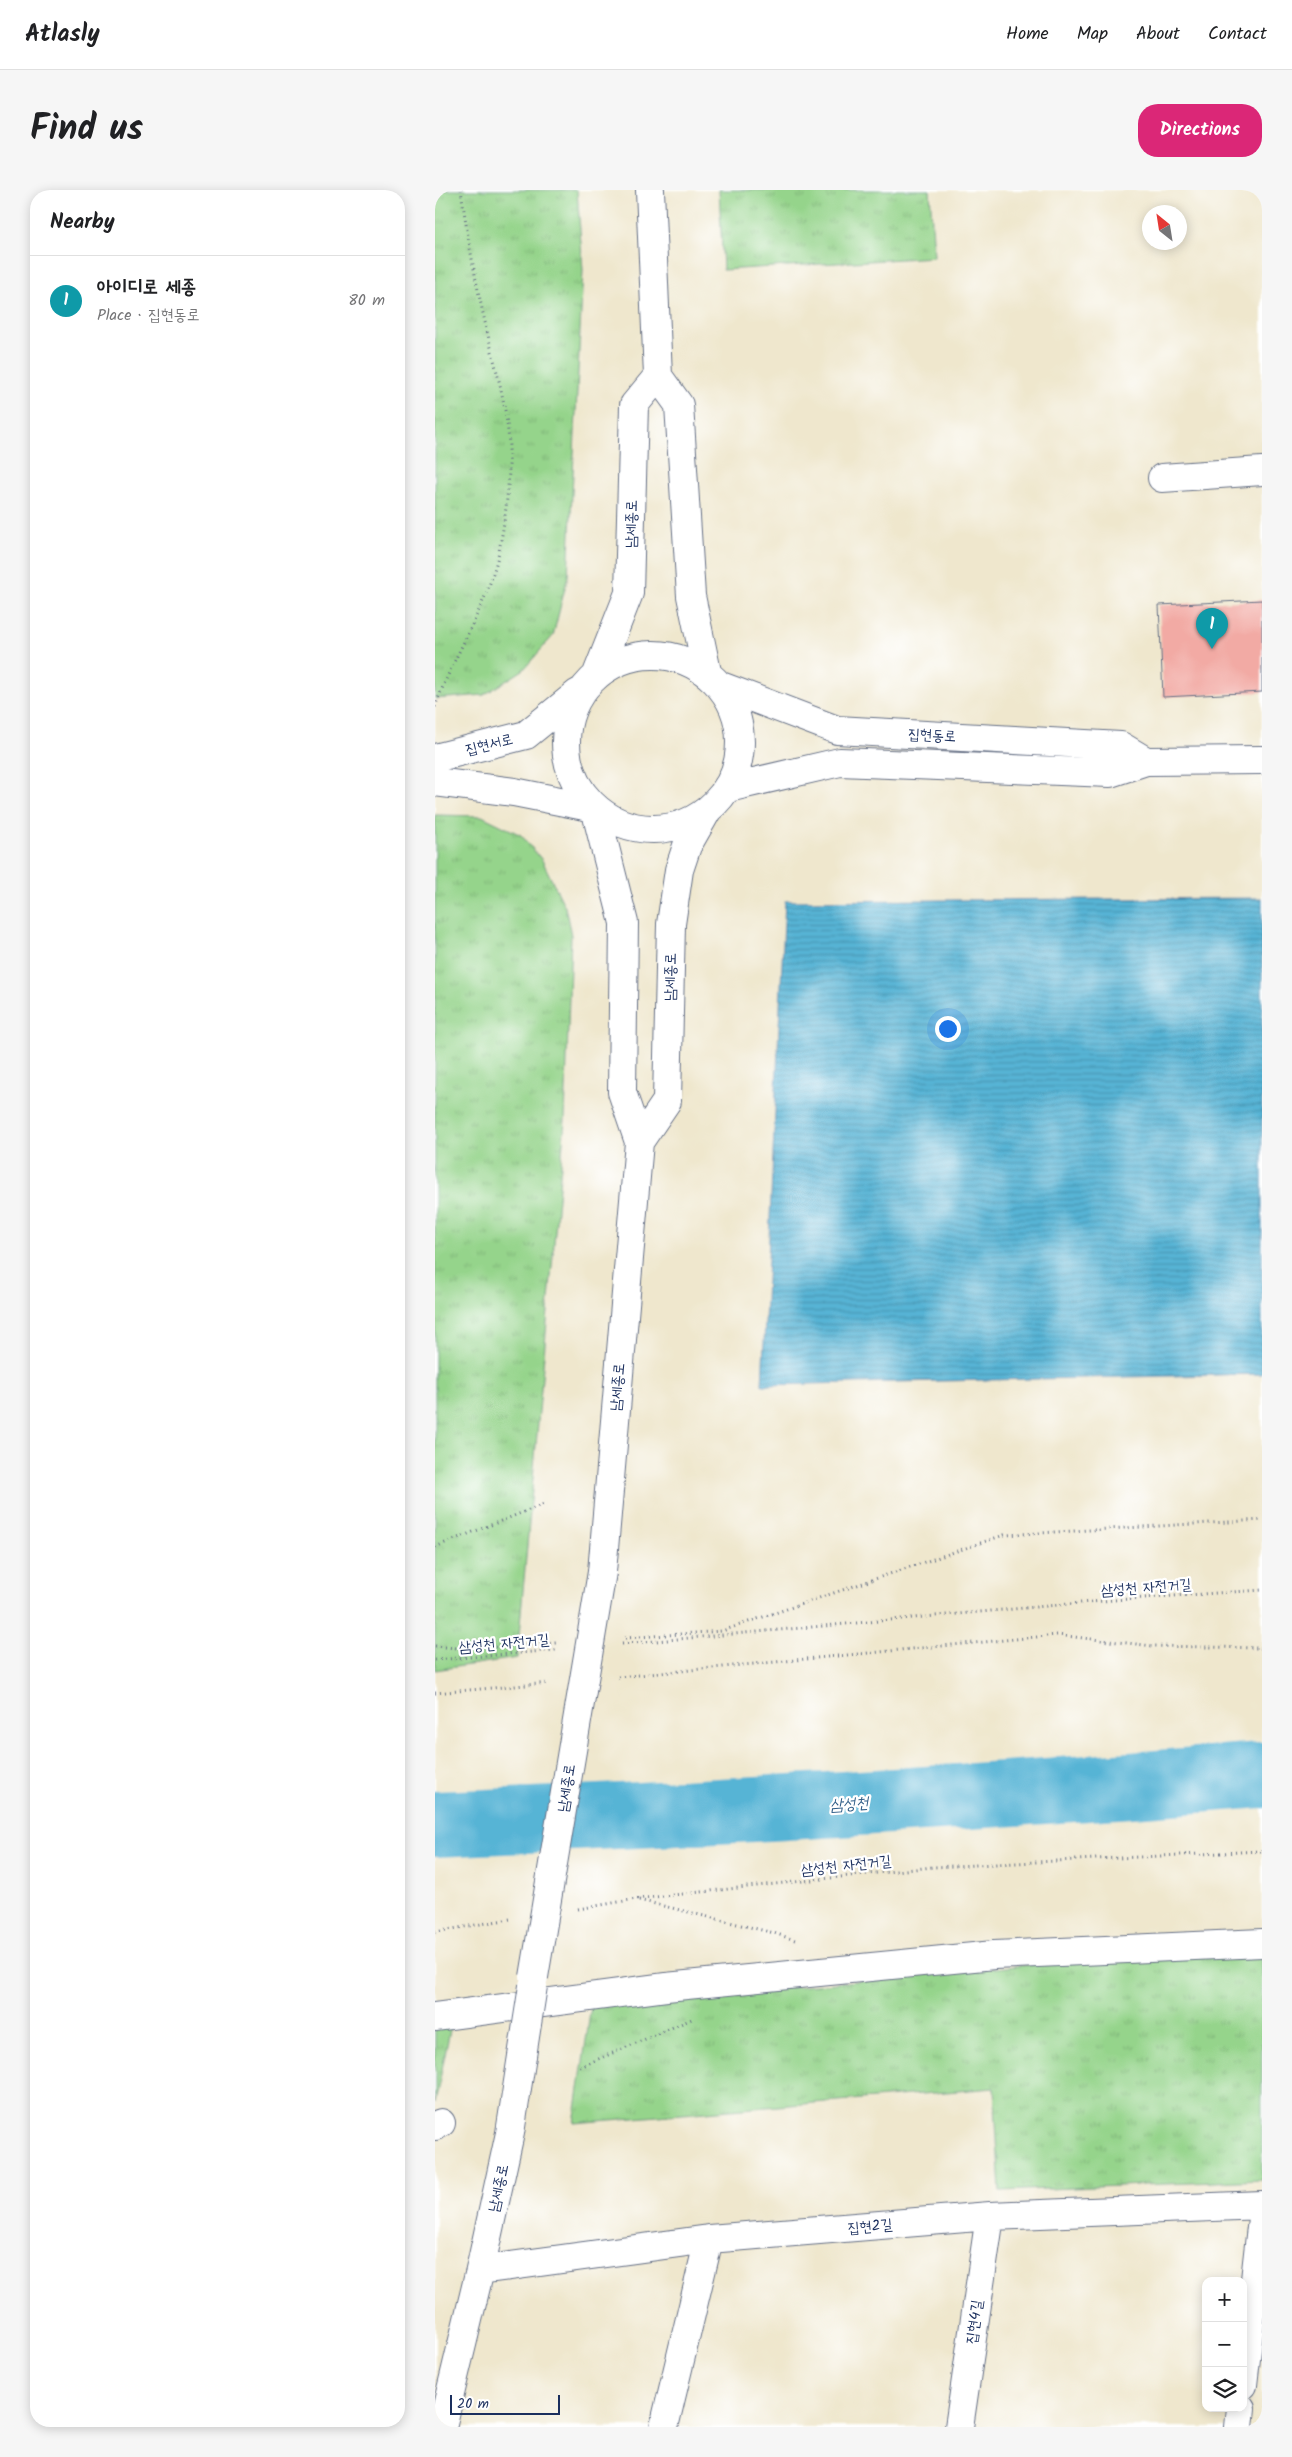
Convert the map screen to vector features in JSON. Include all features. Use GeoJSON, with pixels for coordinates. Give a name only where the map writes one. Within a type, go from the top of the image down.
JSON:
{"type":"FeatureCollection","features":[{"type":"Feature","properties":{"kind":"street"},"geometry":{"type":"LineString","coordinates":[[650,190],[658,376],[679,405],[691,596],[714,679]]}},
{"type":"Feature","properties":{"kind":"street","name":"남세종로"},"geometry":{"type":"LineString","coordinates":[[592,680],[629,593],[634,405],[658,376]]}},
{"type":"Feature","properties":{"kind":"street"},"geometry":{"type":"LineString","coordinates":[[1162,478],[1262,471]]}},
{"type":"Feature","properties":{"kind":"street"},"geometry":{"type":"LineString","coordinates":[[651,654],[671,656],[690,662],[714,679],[732,702],[739,721],[741,741],[739,760],[728,788],[707,811],[681,825],[651,830],[621,824],[595,808],[576,785],[566,756],[566,726],[577,698],[592,680],[613,664],[632,656],[651,654]]}},
{"type":"Feature","properties":{"kind":"street","name":"집현동로"},"geometry":{"type":"LineString","coordinates":[[714,679],[837,730],[1121,746],[1146,761]]}},
{"type":"Feature","properties":{"kind":"street","name":"집현서로"},"geometry":{"type":"LineString","coordinates":[[435,758],[525,735],[592,680]]}},
{"type":"Feature","properties":{"kind":"street","name":"집현동로"},"geometry":{"type":"LineString","coordinates":[[728,788],[839,762],[1110,773],[1146,761],[1262,760]]}},
{"type":"Feature","properties":{"kind":"street"},"geometry":{"type":"LineString","coordinates":[[435,782],[513,792],[595,808]]}},
{"type":"Feature","properties":{"kind":"street","name":"남세종로"},"geometry":{"type":"LineString","coordinates":[[442,2427],[480,2270],[510,2133],[533,1981],[601,1572],[639,1142],[622,1092],[623,923],[595,808]]}},
{"type":"Feature","properties":{"kind":"street","name":"남세종로"},"geometry":{"type":"LineString","coordinates":[[639,1142],[667,1102],[673,906],[679,870],[687,846],[707,811]]}},
{"type":"Feature","properties":{"kind":"street"},"geometry":{"type":"LineString","coordinates":[[435,2017],[666,1987],[994,1955],[1262,1943]]}},
{"type":"Feature","properties":{"kind":"street","name":"집현2길"},"geometry":{"type":"LineString","coordinates":[[480,2270],[709,2240],[990,2216],[1262,2205]]}},
{"type":"Feature","properties":{"kind":"street","name":"집현4길"},"geometry":{"type":"LineString","coordinates":[[959,2427],[990,2216]]}},
{"type":"Feature","properties":{"kind":"street"},"geometry":{"type":"LineString","coordinates":[[1245,2367],[1262,2218]]}},
{"type":"Feature","properties":{"kind":"street"},"geometry":{"type":"LineString","coordinates":[[664,2427],[709,2240]]}},
{"type":"Feature","properties":{"kind":"street"},"geometry":{"type":"LineString","coordinates":[[1239,2427],[1241,2412]]}},
{"type":"Feature","properties":{"kind":"path"},"geometry":{"type":"LineString","coordinates":[[435,707],[444,681],[483,601],[500,547],[507,496],[509,447],[505,417],[473,272],[461,190]]}},
{"type":"Feature","properties":{"kind":"path"},"geometry":{"type":"LineString","coordinates":[[435,1547],[544,1504]]}},
{"type":"Feature","properties":{"kind":"path"},"geometry":{"type":"LineString","coordinates":[[624,1638],[722,1631],[1004,1536],[1262,1520]]}},
{"type":"Feature","properties":{"kind":"path","name":"삼성천 자전거길"},"geometry":{"type":"LineString","coordinates":[[620,1644],[1114,1600],[1262,1590]]}},
{"type":"Feature","properties":{"kind":"path"},"geometry":{"type":"LineString","coordinates":[[613,1677],[1057,1635],[1153,1646],[1262,1648]]}},
{"type":"Feature","properties":{"kind":"path"},"geometry":{"type":"LineString","coordinates":[[435,1646],[467,1649],[565,1642]]}},
{"type":"Feature","properties":{"kind":"path","name":"삼성천 자전거길"},"geometry":{"type":"LineString","coordinates":[[435,1660],[562,1649]]}},
{"type":"Feature","properties":{"kind":"path"},"geometry":{"type":"LineString","coordinates":[[435,1693],[553,1682]]}},
{"type":"Feature","properties":{"kind":"path","name":"삼성천 자전거길"},"geometry":{"type":"LineString","coordinates":[[569,1910],[636,1899],[933,1868],[1262,1851]]}},
{"type":"Feature","properties":{"kind":"path"},"geometry":{"type":"LineString","coordinates":[[636,1899],[774,1933],[800,1942]]}},
{"type":"Feature","properties":{"kind":"path"},"geometry":{"type":"LineString","coordinates":[[435,1932],[512,1919]]}},
{"type":"Feature","properties":{"kind":"green space"},"geometry":{"type":"Polygon","coordinates":[[[435,190],[577,190],[583,270],[568,576],[553,636],[523,670],[484,695],[435,699],[435,190]]]}},
{"type":"Feature","properties":{"kind":"green space"},"geometry":{"type":"Polygon","coordinates":[[[719,190],[930,190],[934,257],[723,270],[719,190]]]}},
{"type":"Feature","properties":{"kind":"green space"},"geometry":{"type":"Polygon","coordinates":[[[435,815],[482,816],[521,835],[542,860],[565,907],[571,935],[565,1120],[517,1658],[435,1670],[435,815]]]}},
{"type":"Feature","properties":{"kind":"green space"},"geometry":{"type":"Polygon","coordinates":[[[1262,1943],[1262,2180],[1000,2191],[994,2088],[574,2123],[591,2006],[1262,1943]]]}},
{"type":"Feature","properties":{"kind":"green space"},"geometry":{"type":"Polygon","coordinates":[[[455,2006],[435,2103],[435,2011],[455,2006]]]}},
{"type":"Feature","properties":{"kind":"water"},"geometry":{"type":"Polygon","coordinates":[[[1262,898],[1262,1374],[762,1385],[785,901],[1262,898]]]}},
{"type":"Feature","properties":{"kind":"building"},"geometry":{"type":"Polygon","coordinates":[[[1262,600],[1262,692],[1163,697],[1159,605],[1262,600]]]}},
{"type":"Feature","properties":{"kind":"waterway","name":"삼성천"},"geometry":{"type":"LineString","coordinates":[[435,1824],[849,1804],[1262,1775]]}},
{"type":"Feature","properties":{"kind":"place","name":"아이디로 세종"},"geometry":{"type":"Point","coordinates":[1212,649]}}]}
